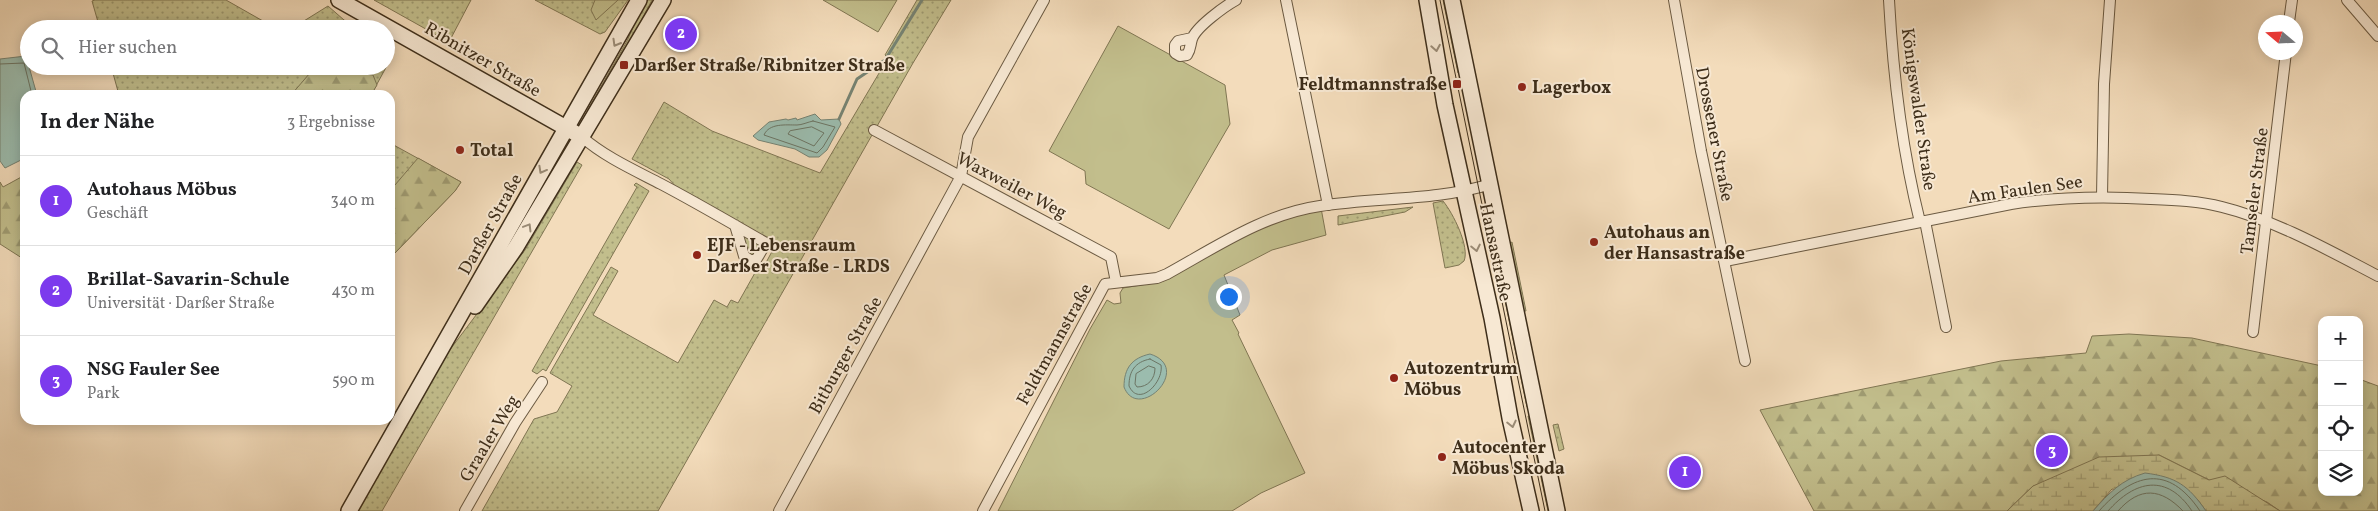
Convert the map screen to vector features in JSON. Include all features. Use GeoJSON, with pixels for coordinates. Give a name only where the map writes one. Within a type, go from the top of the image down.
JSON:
{"type":"FeatureCollection","features":[{"type":"Feature","properties":{"kind":"main road","name":"Ribnitzer Straße"},"geometry":{"type":"LineString","coordinates":[[339,0],[374,20]]}},
{"type":"Feature","properties":{"kind":"main road","name":"Darßer Straße"},"geometry":{"type":"LineString","coordinates":[[349,511],[639,0]]}},
{"type":"Feature","properties":{"kind":"main road","name":"Darßer Straße"},"geometry":{"type":"LineString","coordinates":[[434,361],[516,247],[663,0]]}},
{"type":"Feature","properties":{"kind":"main road","name":"Hansastraße"},"geometry":{"type":"LineString","coordinates":[[1427,0],[1445,105],[1502,367],[1510,418],[1532,511]]}},
{"type":"Feature","properties":{"kind":"main road","name":"Hansastraße"},"geometry":{"type":"LineString","coordinates":[[1452,0],[1557,511]]}},
{"type":"Feature","properties":{"kind":"main road","name":"Ribnitzer Straße"},"geometry":{"type":"LineString","coordinates":[[395,32],[582,137]]}},
{"type":"Feature","properties":{"kind":"street","name":"Bitburger Straße"},"geometry":{"type":"LineString","coordinates":[[779,511],[961,176],[968,137],[1044,0]]}},
{"type":"Feature","properties":{"kind":"street"},"geometry":{"type":"LineString","coordinates":[[1192,38],[1212,18],[1236,0]]}},
{"type":"Feature","properties":{"kind":"street"},"geometry":{"type":"LineString","coordinates":[[1286,0],[1328,205]]}},
{"type":"Feature","properties":{"kind":"street","name":"Drossener Straße"},"geometry":{"type":"LineString","coordinates":[[1674,0],[1701,151],[1745,361]]}},
{"type":"Feature","properties":{"kind":"street","name":"Königswalder Straße"},"geometry":{"type":"LineString","coordinates":[[1889,0],[1892,54],[1902,126],[1946,327]]}},
{"type":"Feature","properties":{"kind":"street"},"geometry":{"type":"LineString","coordinates":[[2102,196],[2104,84],[2110,0]]}},
{"type":"Feature","properties":{"kind":"street"},"geometry":{"type":"LineString","coordinates":[[2290,15],[2292,0]]}},
{"type":"Feature","properties":{"kind":"street"},"geometry":{"type":"LineString","coordinates":[[2347,0],[2378,36]]}},
{"type":"Feature","properties":{"kind":"street","name":"Tamseler Straße"},"geometry":{"type":"LineString","coordinates":[[2253,332],[2285,60]]}},
{"type":"Feature","properties":{"kind":"street","name":"Waxweiler Weg"},"geometry":{"type":"LineString","coordinates":[[874,130],[1111,257],[1116,282]]}},
{"type":"Feature","properties":{"kind":"street"},"geometry":{"type":"LineString","coordinates":[[582,137],[601,151],[735,225]]}},
{"type":"Feature","properties":{"kind":"street","name":"Feldtmannstraße"},"geometry":{"type":"LineString","coordinates":[[983,511],[1104,284],[1162,276],[1242,232],[1287,214],[1328,205],[1464,192],[1491,184]]}},
{"type":"Feature","properties":{"kind":"street","name":"Am Faulen See"},"geometry":{"type":"LineString","coordinates":[[1725,261],[2027,202],[2102,196],[2204,203],[2223,207],[2267,223],[2378,276]]}},
{"type":"Feature","properties":{"kind":"street","name":"Graaler Weg"},"geometry":{"type":"LineString","coordinates":[[465,511],[515,423],[542,382]]}},
{"type":"Feature","properties":{"kind":"green space"},"geometry":{"type":"Polygon","coordinates":[[[226,0],[261,20],[97,20],[92,1],[226,0]]]}},
{"type":"Feature","properties":{"kind":"green space"},"geometry":{"type":"Polygon","coordinates":[[[374,0],[471,0],[449,42],[374,0]]]}},
{"type":"Feature","properties":{"kind":"green space"},"geometry":{"type":"Polygon","coordinates":[[[535,0],[628,0],[605,32],[600,34],[535,0]]]}},
{"type":"Feature","properties":{"kind":"green space"},"geometry":{"type":"Polygon","coordinates":[[[595,0],[618,0],[596,20],[591,10],[595,0]]]}},
{"type":"Feature","properties":{"kind":"green space"},"geometry":{"type":"Polygon","coordinates":[[[645,0],[652,0],[592,113],[587,111],[627,41],[645,0]]]}},
{"type":"Feature","properties":{"kind":"green space"},"geometry":{"type":"Polygon","coordinates":[[[823,0],[897,0],[878,32],[823,0]]]}},
{"type":"Feature","properties":{"kind":"green space"},"geometry":{"type":"Polygon","coordinates":[[[917,0],[951,0],[913,63],[658,511],[482,511],[534,419],[557,412],[572,386],[550,373],[611,267],[618,271],[593,315],[678,363],[714,300],[727,307],[731,300],[738,303],[756,271],[761,272],[776,244],[676,187],[669,179],[632,159],[664,102],[712,131],[820,173],[888,58],[885,55],[917,0]]]}},
{"type":"Feature","properties":{"kind":"green space"},"geometry":{"type":"Polygon","coordinates":[[[1443,0],[1447,0],[1462,72],[1458,73],[1443,0]]]}},
{"type":"Feature","properties":{"kind":"green space"},"geometry":{"type":"Polygon","coordinates":[[[328,6],[344,20],[305,20],[328,6]]]}},
{"type":"Feature","properties":{"kind":"green space"},"geometry":{"type":"Polygon","coordinates":[[[1118,26],[1225,85],[1230,124],[1169,229],[1086,184],[1085,171],[1049,151],[1118,26]]]}},
{"type":"Feature","properties":{"kind":"green space"},"geometry":{"type":"Polygon","coordinates":[[[113,75],[382,75],[374,90],[118,90],[113,75]]]}},
{"type":"Feature","properties":{"kind":"green space"},"geometry":{"type":"Polygon","coordinates":[[[308,75],[373,75],[377,85],[374,90],[295,90],[308,75]]]}},
{"type":"Feature","properties":{"kind":"green space"},"geometry":{"type":"Polygon","coordinates":[[[395,146],[461,182],[455,191],[395,253],[395,146]]]}},
{"type":"Feature","properties":{"kind":"green space"},"geometry":{"type":"Polygon","coordinates":[[[418,158],[461,182],[455,191],[395,253],[395,185],[418,158]]]}},
{"type":"Feature","properties":{"kind":"green space"},"geometry":{"type":"Polygon","coordinates":[[[577,162],[582,165],[382,511],[358,511],[446,355],[525,250],[577,162]]]}},
{"type":"Feature","properties":{"kind":"green space"},"geometry":{"type":"Polygon","coordinates":[[[20,178],[20,257],[0,244],[0,182],[3,187],[20,178]]]}},
{"type":"Feature","properties":{"kind":"green space"},"geometry":{"type":"Polygon","coordinates":[[[636,183],[649,191],[546,371],[543,369],[537,374],[532,371],[637,187],[634,185],[636,183]]]}},
{"type":"Feature","properties":{"kind":"green space"},"geometry":{"type":"Polygon","coordinates":[[[1443,201],[1460,230],[1465,247],[1464,261],[1459,265],[1445,268],[1433,203],[1443,201]]]}},
{"type":"Feature","properties":{"kind":"green space"},"geometry":{"type":"Polygon","coordinates":[[[1413,207],[1405,212],[1338,225],[1338,216],[1413,207]]]}},
{"type":"Feature","properties":{"kind":"green space"},"geometry":{"type":"Polygon","coordinates":[[[1321,208],[1326,235],[1272,250],[1224,275],[1240,315],[1232,320],[1305,473],[1261,493],[1232,511],[998,511],[1090,329],[1107,300],[1114,304],[1121,303],[1120,293],[1123,288],[1159,282],[1262,227],[1321,208]]]}},
{"type":"Feature","properties":{"kind":"green space"},"geometry":{"type":"Polygon","coordinates":[[[1488,218],[1490,218],[1530,407],[1527,407],[1488,218]]]}},
{"type":"Feature","properties":{"kind":"green space"},"geometry":{"type":"Polygon","coordinates":[[[743,233],[759,244],[760,247],[753,256],[746,253],[743,233]]]}},
{"type":"Feature","properties":{"kind":"green space"},"geometry":{"type":"Polygon","coordinates":[[[1512,242],[1526,311],[1521,311],[1508,244],[1512,242]]]}},
{"type":"Feature","properties":{"kind":"green space"},"geometry":{"type":"Polygon","coordinates":[[[2129,334],[2192,338],[2318,365],[2318,496],[2363,496],[2363,380],[2378,386],[2378,511],[2280,511],[2267,502],[2209,480],[2159,455],[2033,486],[2007,511],[1814,511],[1760,410],[2001,361],[2086,353],[2092,336],[2129,334]]]}},
{"type":"Feature","properties":{"kind":"green space"},"geometry":{"type":"Polygon","coordinates":[[[1528,416],[1532,416],[1552,511],[1548,511],[1528,416]]]}},
{"type":"Feature","properties":{"kind":"green space"},"geometry":{"type":"Polygon","coordinates":[[[1558,424],[1564,449],[1559,451],[1553,425],[1558,424]]]}},
{"type":"Feature","properties":{"kind":"green space"},"geometry":{"type":"Polygon","coordinates":[[[2159,455],[2209,480],[2225,476],[2280,511],[2206,511],[2198,500],[2112,489],[2093,511],[2007,511],[2033,486],[2099,457],[2159,455]]]}},
{"type":"Feature","properties":{"kind":"water"},"geometry":{"type":"Polygon","coordinates":[[[20,57],[20,75],[31,75],[36,90],[20,90],[20,160],[5,168],[0,161],[0,59],[20,57]]]}},
{"type":"Feature","properties":{"kind":"water"},"geometry":{"type":"Polygon","coordinates":[[[815,114],[821,120],[839,119],[841,124],[827,150],[819,157],[809,157],[795,149],[758,140],[753,136],[769,122],[796,118],[797,120],[815,114]]]}},
{"type":"Feature","properties":{"kind":"water"},"geometry":{"type":"Polygon","coordinates":[[[1150,354],[1162,361],[1166,370],[1165,380],[1159,389],[1150,396],[1140,399],[1131,396],[1124,387],[1127,369],[1138,358],[1150,354]]]}},
{"type":"Feature","properties":{"kind":"water"},"geometry":{"type":"Polygon","coordinates":[[[2145,473],[2165,477],[2180,484],[2193,495],[2206,511],[2093,511],[2116,488],[2129,479],[2145,473]]]}},
{"type":"Feature","properties":{"kind":"waterway"},"geometry":{"type":"LineString","coordinates":[[839,119],[857,79],[885,60],[922,0]]}},
{"type":"Feature","properties":{"kind":"tram line"},"geometry":{"type":"LineString","coordinates":[[1440,0],[1545,511]]}},
{"type":"Feature","properties":{"kind":"place","name":"Brillat-Savarin-Schule"},"geometry":{"type":"Point","coordinates":[681,34]}},
{"type":"Feature","properties":{"kind":"place","name":"Darßer Straße/Ribnitzer Straße"},"geometry":{"type":"Point","coordinates":[624,65]}},
{"type":"Feature","properties":{"kind":"place","name":"Feldtmannstraße"},"geometry":{"type":"Point","coordinates":[1457,84]}},
{"type":"Feature","properties":{"kind":"place","name":"Lagerbox"},"geometry":{"type":"Point","coordinates":[1522,87]}},
{"type":"Feature","properties":{"kind":"place","name":"Total"},"geometry":{"type":"Point","coordinates":[460,150]}},
{"type":"Feature","properties":{"kind":"place","name":"Autohaus an der Hansastraße"},"geometry":{"type":"Point","coordinates":[1594,242]}},
{"type":"Feature","properties":{"kind":"place","name":"EJF - Lebensraum Darßer Straße - LRDS"},"geometry":{"type":"Point","coordinates":[697,255]}},
{"type":"Feature","properties":{"kind":"place","name":"Autozentrum Möbus"},"geometry":{"type":"Point","coordinates":[1394,378]}},
{"type":"Feature","properties":{"kind":"place","name":"NSG Fauler See"},"geometry":{"type":"Point","coordinates":[2052,451]}},
{"type":"Feature","properties":{"kind":"place","name":"Autocenter Möbus Skoda"},"geometry":{"type":"Point","coordinates":[1442,457]}},
{"type":"Feature","properties":{"kind":"place","name":"Autohaus Möbus"},"geometry":{"type":"Point","coordinates":[1685,472]}}]}
